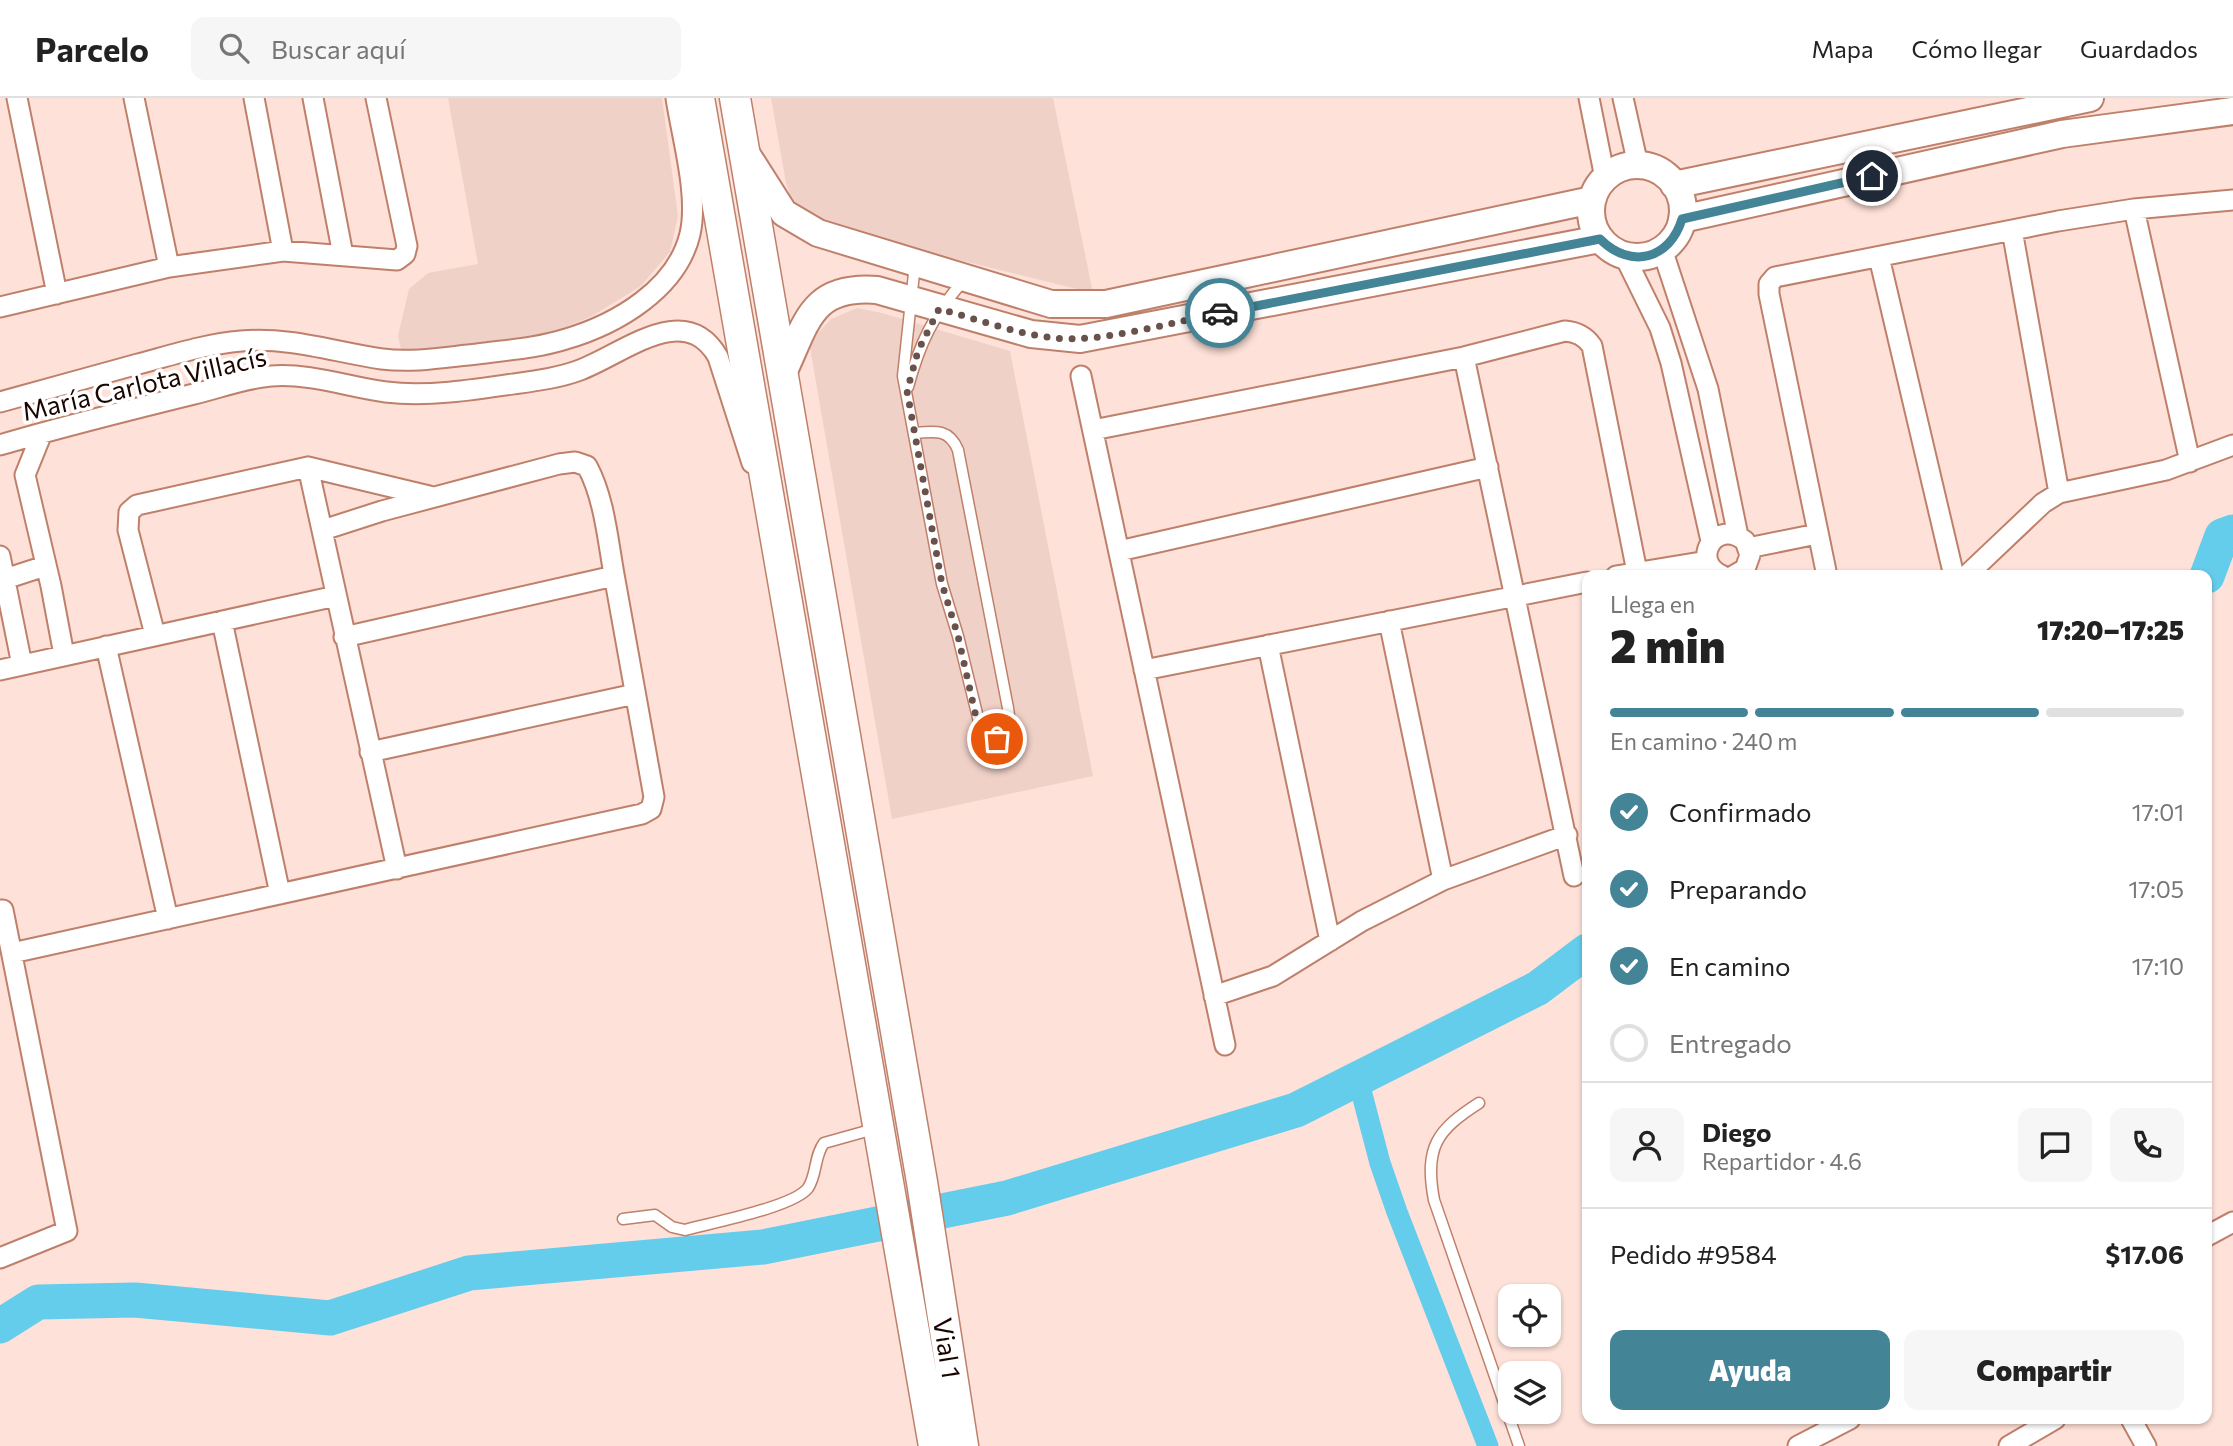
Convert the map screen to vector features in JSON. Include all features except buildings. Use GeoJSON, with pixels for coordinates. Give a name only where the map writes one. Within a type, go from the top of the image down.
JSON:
{"type":"FeatureCollection","features":[{"type":"Feature","properties":{"kind":"main road","name":"Vial 1"},"geometry":{"type":"LineString","coordinates":[[699,98],[934,1446]]}},
{"type":"Feature","properties":{"kind":"main road","name":"Vial 1"},"geometry":{"type":"LineString","coordinates":[[735,98],[922,1182],[963,1446]]}},
{"type":"Feature","properties":{"kind":"street"},"geometry":{"type":"LineString","coordinates":[[17,98],[57,294]]}},
{"type":"Feature","properties":{"kind":"street"},"geometry":{"type":"LineString","coordinates":[[134,98],[169,267]]}},
{"type":"Feature","properties":{"kind":"street"},"geometry":{"type":"LineString","coordinates":[[254,98],[283,251]]}},
{"type":"Feature","properties":{"kind":"street"},"geometry":{"type":"LineString","coordinates":[[313,98],[343,256]]}},
{"type":"Feature","properties":{"kind":"street"},"geometry":{"type":"LineString","coordinates":[[0,307],[169,267],[283,251],[397,260],[405,254],[407,246],[376,98]]}},
{"type":"Feature","properties":{"kind":"street","name":"María Carlota Villacís"},"geometry":{"type":"LineString","coordinates":[[0,402],[190,350],[240,341],[290,340],[383,359],[412,360],[534,346],[585,333],[645,300],[664,284],[681,258],[690,235],[690,189],[676,98]]}},
{"type":"Feature","properties":{"kind":"street"},"geometry":{"type":"LineString","coordinates":[[743,149],[783,213],[798,224],[818,233],[1051,304],[1106,304],[1599,189],[1615,170],[1638,165],[1652,167],[1665,174],[1674,185],[1683,207],[1682,219],[1672,241],[1650,255],[1624,255],[1615,252],[1600,239],[1594,227],[1599,189],[1589,98]]}},
{"type":"Feature","properties":{"kind":"street"},"geometry":{"type":"LineString","coordinates":[[1623,98],[1638,165]]}},
{"type":"Feature","properties":{"kind":"street"},"geometry":{"type":"LineString","coordinates":[[1674,185],[2090,98]]}},
{"type":"Feature","properties":{"kind":"street"},"geometry":{"type":"LineString","coordinates":[[1682,219],[2062,134],[2233,111]]}},
{"type":"Feature","properties":{"kind":"street"},"geometry":{"type":"LineString","coordinates":[[1826,570],[1769,294],[1769,284],[1775,277],[2134,209],[2233,200]]}},
{"type":"Feature","properties":{"kind":"street"},"geometry":{"type":"LineString","coordinates":[[2134,209],[2190,462]]}},
{"type":"Feature","properties":{"kind":"street"},"geometry":{"type":"LineString","coordinates":[[2012,230],[2059,493]]}},
{"type":"Feature","properties":{"kind":"street"},"geometry":{"type":"LineString","coordinates":[[782,375],[811,316],[823,300],[836,292],[854,288],[877,290],[1031,334],[1080,339],[1600,239]]}},
{"type":"Feature","properties":{"kind":"street"},"geometry":{"type":"LineString","coordinates":[[1662,249],[1700,363],[1743,542],[1750,555],[1743,570]]}},
{"type":"Feature","properties":{"kind":"street"},"geometry":{"type":"LineString","coordinates":[[1624,255],[1660,328],[1711,541],[1707,561],[1714,570]]}},
{"type":"Feature","properties":{"kind":"street"},"geometry":{"type":"LineString","coordinates":[[1879,257],[1953,570]]}},
{"type":"Feature","properties":{"kind":"street","name":"María Carlota Villacís"},"geometry":{"type":"LineString","coordinates":[[0,445],[270,376],[308,377],[374,390],[414,393],[510,385],[576,371],[608,359],[657,334],[674,330],[695,333],[709,342],[718,357],[749,458],[769,495]]}},
{"type":"Feature","properties":{"kind":"street"},"geometry":{"type":"LineString","coordinates":[[1093,430],[1464,357],[1565,331],[1573,332],[1592,346],[1637,570]]}},
{"type":"Feature","properties":{"kind":"street"},"geometry":{"type":"LineString","coordinates":[[565,340],[576,371]]}},
{"type":"Feature","properties":{"kind":"street"},"geometry":{"type":"LineString","coordinates":[[1464,357],[1574,876]]}},
{"type":"Feature","properties":{"kind":"street"},"geometry":{"type":"LineString","coordinates":[[412,360],[414,393]]}},
{"type":"Feature","properties":{"kind":"street"},"geometry":{"type":"LineString","coordinates":[[1081,376],[1225,1045]]}},
{"type":"Feature","properties":{"kind":"street"},"geometry":{"type":"LineString","coordinates":[[42,433],[25,475],[64,655]]}},
{"type":"Feature","properties":{"kind":"street"},"geometry":{"type":"LineString","coordinates":[[1972,570],[2043,503],[2059,493],[2136,478],[2190,462],[2233,445]]}},
{"type":"Feature","properties":{"kind":"street"},"geometry":{"type":"LineString","coordinates":[[1693,463],[1722,457]]}},
{"type":"Feature","properties":{"kind":"street"},"geometry":{"type":"LineString","coordinates":[[12,953],[642,814],[651,809],[654,797],[614,576],[600,501],[587,466],[575,463],[559,464],[323,530]]}},
{"type":"Feature","properties":{"kind":"street"},"geometry":{"type":"LineString","coordinates":[[155,635],[128,530],[129,512],[137,505],[308,467],[339,477],[435,497]]}},
{"type":"Feature","properties":{"kind":"street"},"geometry":{"type":"LineString","coordinates":[[308,467],[397,869]]}},
{"type":"Feature","properties":{"kind":"street"},"geometry":{"type":"LineString","coordinates":[[1119,551],[1488,467]]}},
{"type":"Feature","properties":{"kind":"street"},"geometry":{"type":"LineString","coordinates":[[1711,541],[1724,534],[1743,542],[1817,534]]}},
{"type":"Feature","properties":{"kind":"street"},"geometry":{"type":"LineString","coordinates":[[0,556],[22,665]]}},
{"type":"Feature","properties":{"kind":"street"},"geometry":{"type":"LineString","coordinates":[[1650,570],[1707,561]]}},
{"type":"Feature","properties":{"kind":"street"},"geometry":{"type":"LineString","coordinates":[[5,579],[45,566]]}},
{"type":"Feature","properties":{"kind":"street"},"geometry":{"type":"LineString","coordinates":[[344,637],[614,576]]}},
{"type":"Feature","properties":{"kind":"street"},"geometry":{"type":"LineString","coordinates":[[1144,670],[1582,583]]}},
{"type":"Feature","properties":{"kind":"street"},"geometry":{"type":"LineString","coordinates":[[0,670],[335,596]]}},
{"type":"Feature","properties":{"kind":"street"},"geometry":{"type":"LineString","coordinates":[[222,621],[280,894]]}},
{"type":"Feature","properties":{"kind":"street"},"geometry":{"type":"LineString","coordinates":[[1389,621],[1443,880]]}},
{"type":"Feature","properties":{"kind":"street"},"geometry":{"type":"LineString","coordinates":[[1268,645],[1330,941]]}},
{"type":"Feature","properties":{"kind":"street"},"geometry":{"type":"LineString","coordinates":[[106,646],[169,919]]}},
{"type":"Feature","properties":{"kind":"street"},"geometry":{"type":"LineString","coordinates":[[370,752],[635,694]]}},
{"type":"Feature","properties":{"kind":"street"},"geometry":{"type":"LineString","coordinates":[[1214,996],[1273,976],[1384,909],[1443,880],[1567,835]]}},
{"type":"Feature","properties":{"kind":"street"},"geometry":{"type":"LineString","coordinates":[[0,910],[3,910],[12,953],[67,1231],[0,1258]]}},
{"type":"Feature","properties":{"kind":"street"},"geometry":{"type":"LineString","coordinates":[[2212,1233],[2233,1222]]}},
{"type":"Feature","properties":{"kind":"street"},"geometry":{"type":"LineString","coordinates":[[1798,1446],[1840,1424]]}},
{"type":"Feature","properties":{"kind":"street"},"geometry":{"type":"LineString","coordinates":[[2009,1446],[2046,1424]]}},
{"type":"Feature","properties":{"kind":"street"},"geometry":{"type":"LineString","coordinates":[[2134,1424],[2146,1446]]}},
{"type":"Feature","properties":{"kind":"lane"},"geometry":{"type":"LineString","coordinates":[[915,264],[903,361],[907,391],[942,584],[958,636],[976,717],[987,737],[997,739],[1007,734],[1010,723],[1008,708],[958,450],[953,439],[946,433],[915,433]]}},
{"type":"Feature","properties":{"kind":"lane"},"geometry":{"type":"LineString","coordinates":[[907,391],[918,351],[939,309],[965,279]]}},
{"type":"Feature","properties":{"kind":"lane"},"geometry":{"type":"LineString","coordinates":[[1479,1102],[1450,1122],[1440,1135],[1434,1149],[1431,1184],[1434,1200],[1519,1446]]}},
{"type":"Feature","properties":{"kind":"lane"},"geometry":{"type":"LineString","coordinates":[[623,1219],[655,1215],[672,1227],[685,1230],[789,1202],[800,1196],[812,1181],[824,1143],[878,1128]]}},
{"type":"Feature","properties":{"kind":"shaded area"},"geometry":{"type":"Polygon","coordinates":[[[448,98],[662,98],[678,216],[670,252],[641,286],[592,316],[539,338],[402,353],[398,336],[409,289],[428,273],[478,264],[448,98]]]}},
{"type":"Feature","properties":{"kind":"shaded area"},"geometry":{"type":"Polygon","coordinates":[[[771,98],[1053,98],[1093,293],[817,225],[794,206],[786,183],[771,98]]]}},
{"type":"Feature","properties":{"kind":"shaded area"},"geometry":{"type":"Polygon","coordinates":[[[857,308],[1010,351],[1093,776],[892,819],[810,348],[818,333],[831,319],[857,308]]]}},
{"type":"Feature","properties":{"kind":"waterway"},"geometry":{"type":"LineString","coordinates":[[2209,570],[2222,536],[2233,532]]}},
{"type":"Feature","properties":{"kind":"waterway"},"geometry":{"type":"LineString","coordinates":[[0,1326],[38,1302],[135,1300],[330,1318],[469,1273],[763,1247],[1007,1198],[1296,1110],[1538,988],[1582,955]]}},
{"type":"Feature","properties":{"kind":"waterway"},"geometry":{"type":"LineString","coordinates":[[1358,1079],[1380,1163],[1397,1212],[1488,1446]]}},
{"type":"Feature","properties":{"kind":"way so far"},"geometry":{"type":"LineString","coordinates":[[997,739],[987,737],[976,717],[971,686],[942,584],[907,391],[926,332],[939,309],[1031,334],[1080,339],[1220,313]]}},
{"type":"Feature","properties":{"kind":"route"},"geometry":{"type":"LineString","coordinates":[[1220,313],[1600,239],[1615,252],[1624,255],[1650,255],[1672,241],[1682,219],[1872,176]]}}]}
